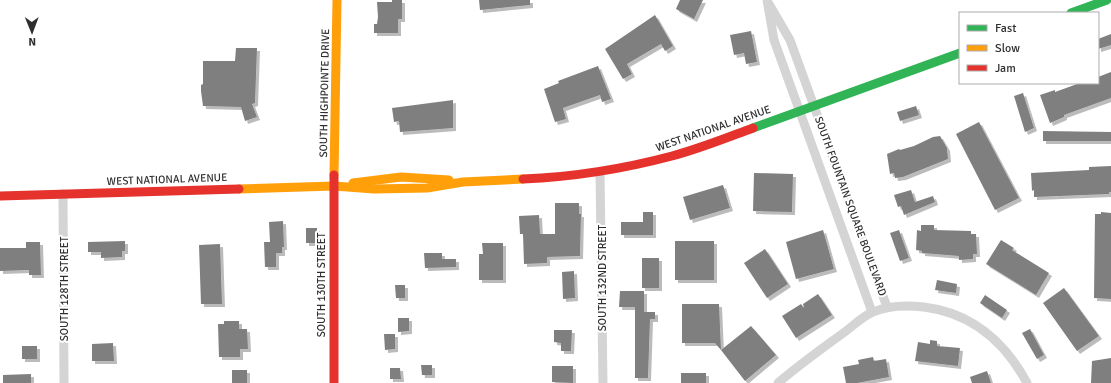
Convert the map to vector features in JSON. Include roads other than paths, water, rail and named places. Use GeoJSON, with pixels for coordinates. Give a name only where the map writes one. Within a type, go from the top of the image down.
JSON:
{"type":"FeatureCollection","features":[{"type":"Feature","properties":{"kind":"main road","name":"SOUTH HIGHPOINTE DRIVE"},"geometry":{"type":"LineString","coordinates":[[334,186],[337,0]]}},
{"type":"Feature","properties":{"kind":"main road"},"geometry":{"type":"LineString","coordinates":[[1074,12],[1107,0]]}},
{"type":"Feature","properties":{"kind":"main road","name":"WEST NATIONAL AVENUE"},"geometry":{"type":"LineString","coordinates":[[0,196],[334,186],[374,179],[400,177],[426,177],[463,182],[565,177],[600,172],[673,156],[959,53]]}},
{"type":"Feature","properties":{"kind":"main road","name":"SOUTH 130TH STREET"},"geometry":{"type":"LineString","coordinates":[[334,186],[334,383]]}},
{"type":"Feature","properties":{"kind":"street","name":"SOUTH FOUNTAIN SQUARE BOULEVARD"},"geometry":{"type":"LineString","coordinates":[[767,0],[790,40],[796,55],[887,307]]}},
{"type":"Feature","properties":{"kind":"street","name":"SOUTH FOUNTAIN SQUARE BOULEVARD"},"geometry":{"type":"LineString","coordinates":[[767,0],[770,26],[781,61],[872,312]]}},
{"type":"Feature","properties":{"kind":"street"},"geometry":{"type":"LineString","coordinates":[[781,61],[796,55]]}},
{"type":"Feature","properties":{"kind":"street","name":"SOUTH 132ND STREET"},"geometry":{"type":"LineString","coordinates":[[600,172],[603,383]]}},
{"type":"Feature","properties":{"kind":"street","name":"SOUTH 128TH STREET"},"geometry":{"type":"LineString","coordinates":[[64,194],[64,383]]}},
{"type":"Feature","properties":{"kind":"street"},"geometry":{"type":"LineString","coordinates":[[778,383],[809,358],[872,312],[887,307],[917,306],[934,308],[965,319],[981,328],[1007,351],[1027,383]]}}]}
